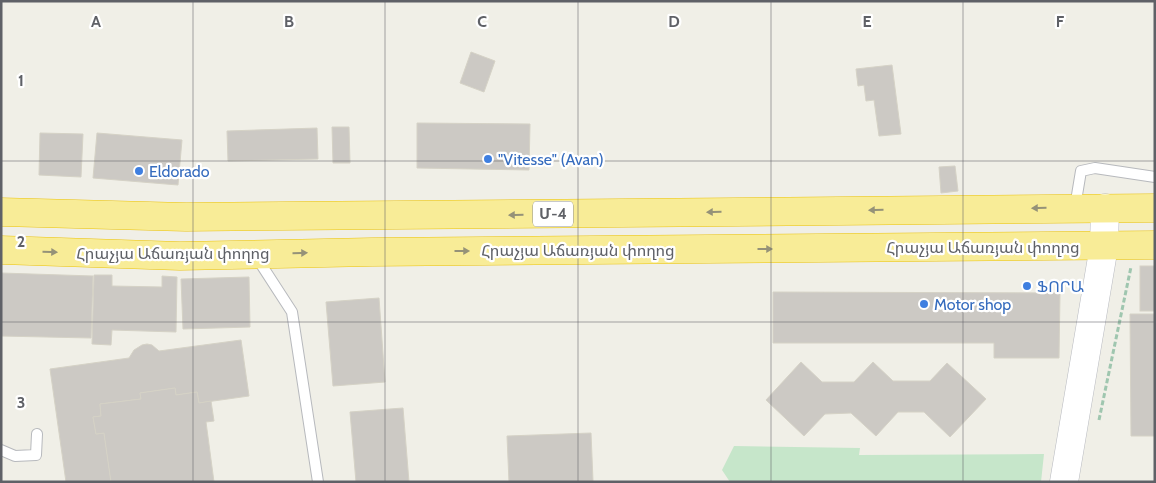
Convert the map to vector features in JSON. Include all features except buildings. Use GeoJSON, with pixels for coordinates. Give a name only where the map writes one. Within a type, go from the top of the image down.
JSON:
{"type":"FeatureCollection","features":[{"type":"Feature","properties":{"kind":"highway","name":"Մ-4"},"geometry":{"type":"LineString","coordinates":[[1,212],[186,218],[1155,208]]}},
{"type":"Feature","properties":{"kind":"highway","name":"Հրաչյա Աճառյան փողոց"},"geometry":{"type":"LineString","coordinates":[[1,250],[180,256],[372,252],[1155,245]]}},
{"type":"Feature","properties":{"kind":"street"},"geometry":{"type":"LineString","coordinates":[[1064,482],[1104,246],[1105,208]]}},
{"type":"Feature","properties":{"kind":"lane"},"geometry":{"type":"LineString","coordinates":[[1075,208],[1081,171],[1095,168],[1155,177]]}},
{"type":"Feature","properties":{"kind":"lane"},"geometry":{"type":"LineString","coordinates":[[254,254],[292,312],[318,482]]}},
{"type":"Feature","properties":{"kind":"lane"},"geometry":{"type":"LineString","coordinates":[[1,450],[15,456],[36,455],[37,434]]}},
{"type":"Feature","properties":{"kind":"path"},"geometry":{"type":"LineString","coordinates":[[1097,426],[1131,266]]}},
{"type":"Feature","properties":{"kind":"green space"},"geometry":{"type":"Polygon","coordinates":[[[734,446],[860,448],[859,455],[1044,454],[1041,482],[730,482],[722,470],[734,446]]]}},
{"type":"Feature","properties":{"kind":"place","name":"\"Vitesse\" (Avan)"},"geometry":{"type":"Point","coordinates":[488,159]}},
{"type":"Feature","properties":{"kind":"place","name":"Eldorado"},"geometry":{"type":"Point","coordinates":[139,171]}},
{"type":"Feature","properties":{"kind":"place","name":"ՖՈՐԱ"},"geometry":{"type":"Point","coordinates":[1027,286]}},
{"type":"Feature","properties":{"kind":"place","name":"Motor shop"},"geometry":{"type":"Point","coordinates":[924,304]}}]}
